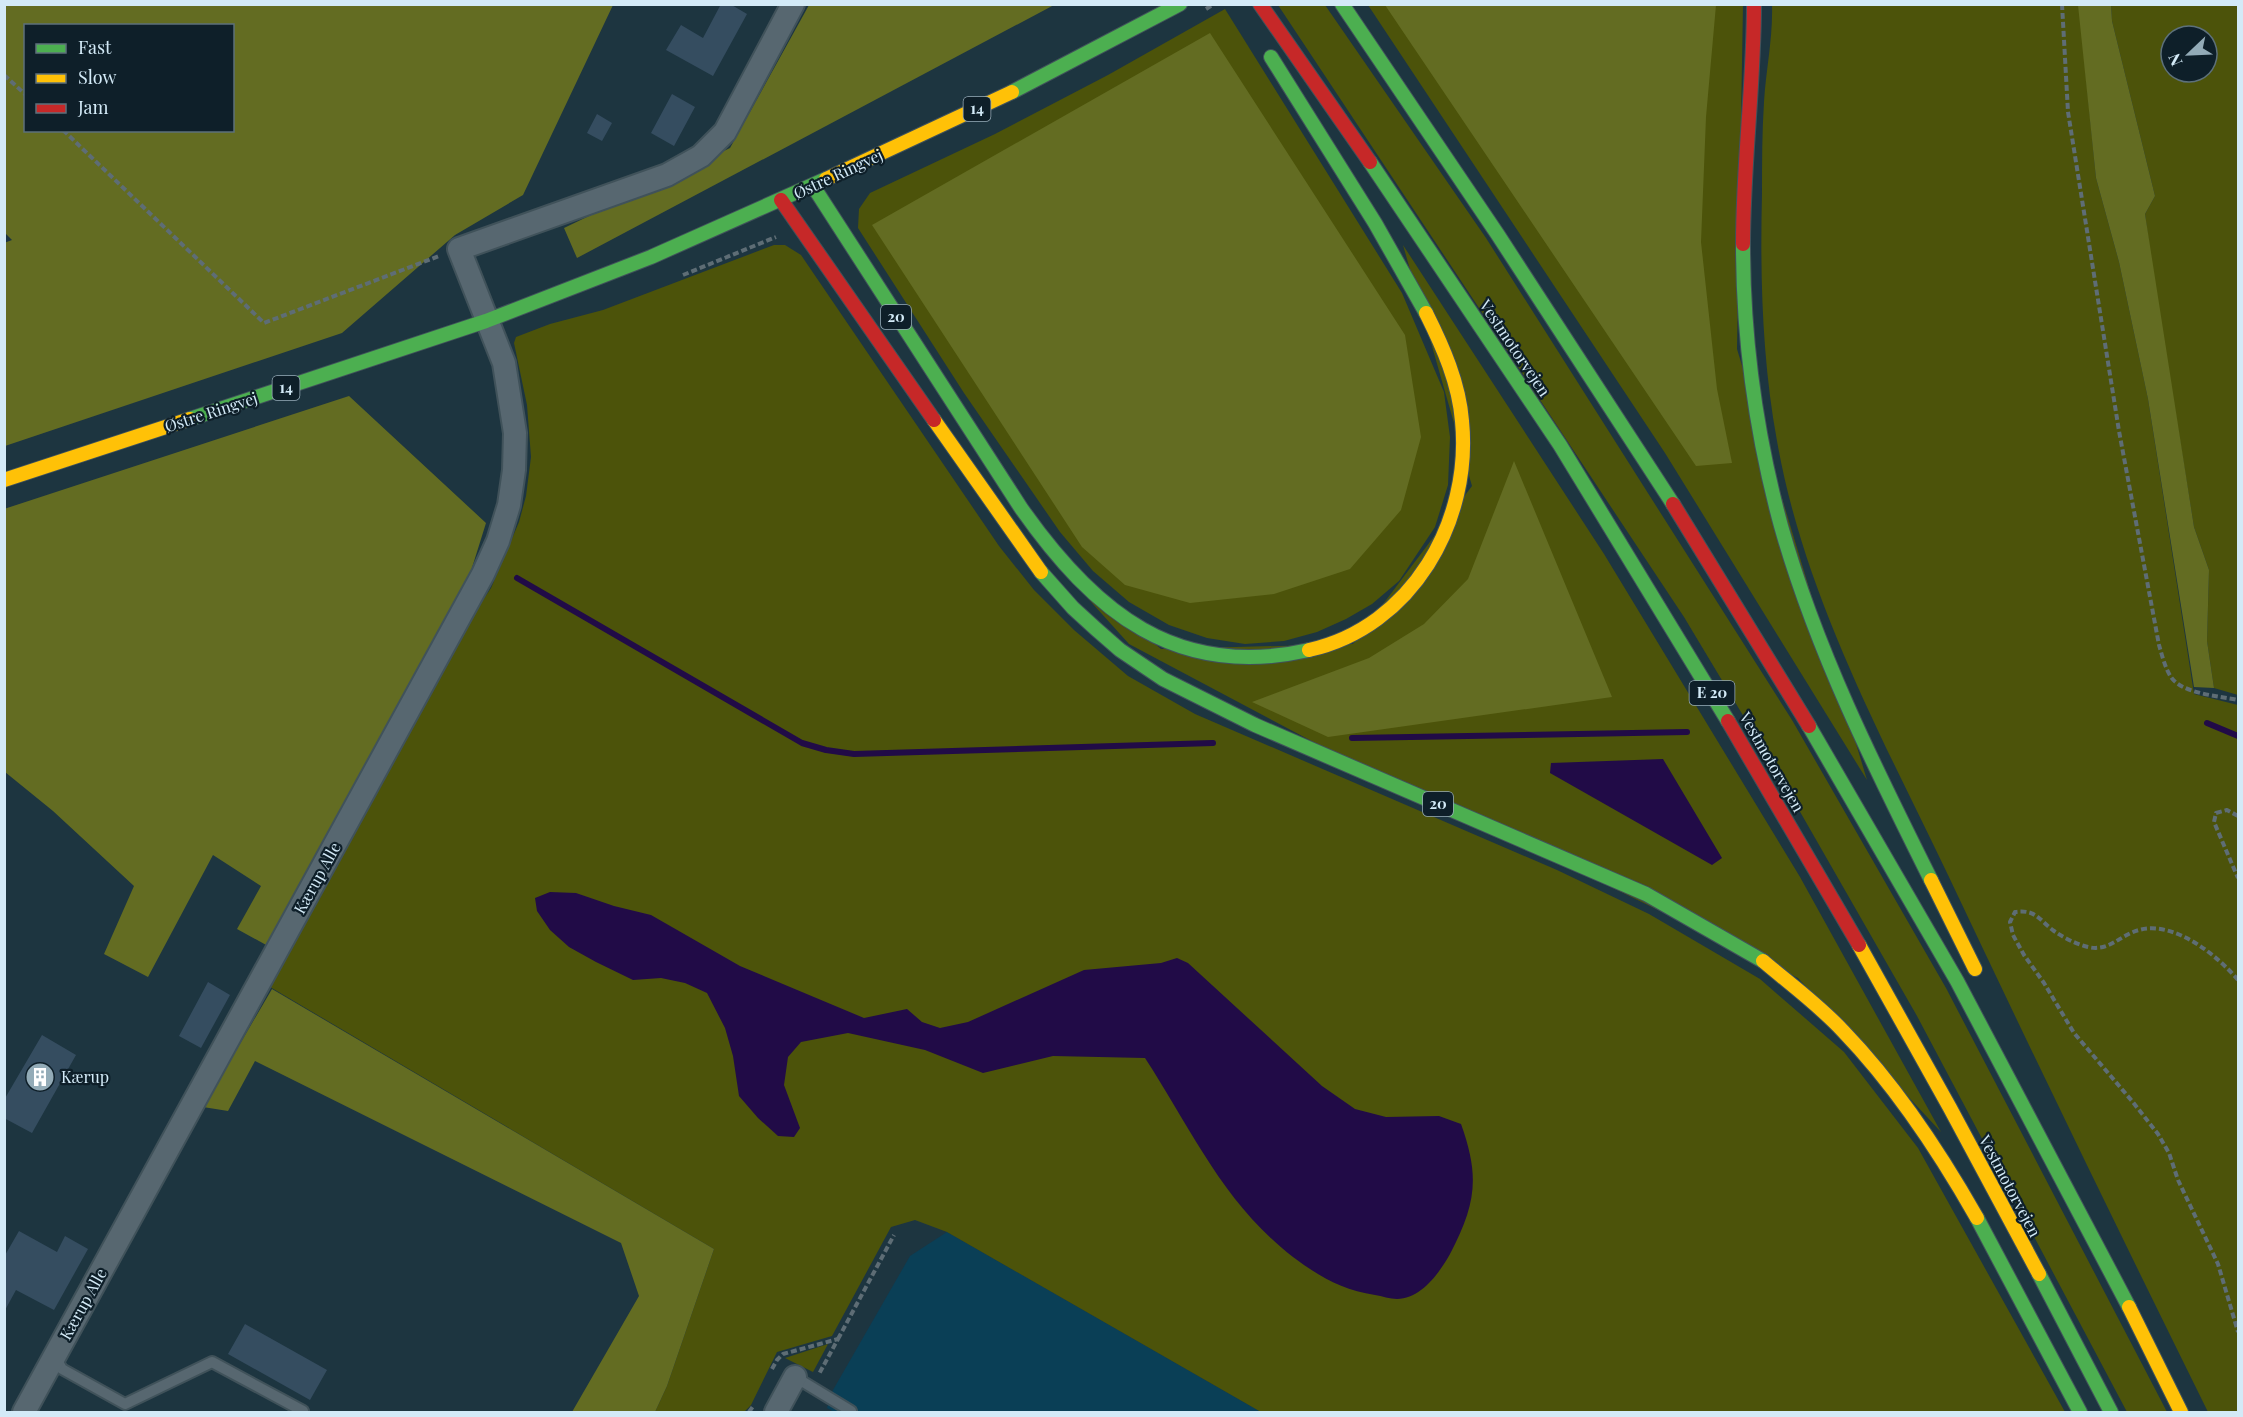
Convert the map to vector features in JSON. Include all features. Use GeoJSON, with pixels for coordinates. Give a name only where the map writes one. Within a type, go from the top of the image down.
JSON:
{"type":"FeatureCollection","features":[{"type":"Feature","properties":{"kind":"main road","name":"Vestmotorvejen"},"geometry":{"type":"LineString","coordinates":[[1260,4],[1390,191],[1547,424],[1744,745],[1912,1038],[2111,1413]]}},
{"type":"Feature","properties":{"kind":"main road"},"geometry":{"type":"LineString","coordinates":[[1342,4],[1463,181],[1636,444],[1858,807],[1939,947],[2112,1271],[2181,1413]]}},
{"type":"Feature","properties":{"kind":"main road"},"geometry":{"type":"LineString","coordinates":[[1754,4],[1742,232],[1750,370],[1770,484],[1783,534],[1809,613],[1838,685],[1979,978]]}},
{"type":"Feature","properties":{"kind":"main road","name":"Østre Ringvej"},"geometry":{"type":"LineString","coordinates":[[4,480],[486,321],[651,257],[813,186],[985,106],[1174,8]]}},
{"type":"Feature","properties":{"kind":"main road","name":"20"},"geometry":{"type":"LineString","coordinates":[[813,186],[1031,522],[1086,586],[1132,624],[1172,644],[1216,657],[1260,659],[1315,650],[1352,636],[1386,612],[1408,591],[1431,563],[1455,511],[1463,480],[1464,434],[1461,405],[1454,376],[1429,315],[1370,215],[1264,45]]}},
{"type":"Feature","properties":{"kind":"main road","name":"20"},"geometry":{"type":"LineString","coordinates":[[782,200],[1034,564],[1073,608],[1120,650],[1163,679],[1255,725],[1646,894],[1762,962],[1809,999],[1850,1039],[1889,1084],[1919,1124],[2000,1260],[2080,1413]]}},
{"type":"Feature","properties":{"kind":"main road"},"geometry":{"type":"LineString","coordinates":[[2055,1136],[2112,1271]]}},
{"type":"Feature","properties":{"kind":"street"},"geometry":{"type":"LineString","coordinates":[[486,321],[459,249],[667,175],[701,156],[725,132],[793,4]]}},
{"type":"Feature","properties":{"kind":"street","name":"Kærup Alle"},"geometry":{"type":"LineString","coordinates":[[24,1413],[478,584],[498,541],[509,505],[514,470],[515,433],[504,363],[486,321]]}},
{"type":"Feature","properties":{"kind":"street"},"geometry":{"type":"LineString","coordinates":[[776,1413],[795,1377]]}},
{"type":"Feature","properties":{"kind":"lane"},"geometry":{"type":"LineString","coordinates":[[54,1357],[62,1369],[125,1404],[212,1362],[303,1411]]}},
{"type":"Feature","properties":{"kind":"lane"},"geometry":{"type":"LineString","coordinates":[[795,1377],[851,1411]]}},
{"type":"Feature","properties":{"kind":"path"},"geometry":{"type":"LineString","coordinates":[[2062,4],[2068,112],[2119,431],[2158,645],[2170,677],[2179,685],[2192,691],[2238,700]]}},
{"type":"Feature","properties":{"kind":"path"},"geometry":{"type":"LineString","coordinates":[[4,75],[24,93]]}},
{"type":"Feature","properties":{"kind":"path"},"geometry":{"type":"LineString","coordinates":[[65,132],[264,323],[459,249]]}},
{"type":"Feature","properties":{"kind":"path"},"geometry":{"type":"LineString","coordinates":[[2238,816],[2227,810],[2216,813],[2214,822],[2238,878]]}},
{"type":"Feature","properties":{"kind":"path"},"geometry":{"type":"LineString","coordinates":[[2238,980],[2220,960],[2198,944],[2178,934],[2154,929],[2139,930],[2104,947],[2089,947],[2062,936],[2036,915],[2026,910],[2015,912],[2010,922],[2013,935],[2024,955],[2074,1032],[2132,1101],[2169,1153],[2178,1180],[2218,1264],[2238,1332]]}},
{"type":"Feature","properties":{"kind":"path"},"geometry":{"type":"LineString","coordinates":[[838,1339],[894,1235]]}},
{"type":"Feature","properties":{"kind":"shaded area"},"geometry":{"type":"Polygon","coordinates":[[[1663,759],[1722,858],[1712,865],[1550,773],[1551,763],[1663,759]]]}},
{"type":"Feature","properties":{"kind":"shaded area"},"geometry":{"type":"Polygon","coordinates":[[[550,892],[576,893],[651,915],[740,966],[864,1018],[907,1009],[922,1022],[940,1028],[968,1022],[1084,970],[1161,963],[1177,958],[1188,963],[1322,1086],[1355,1109],[1386,1117],[1439,1116],[1461,1124],[1473,1175],[1470,1205],[1465,1220],[1441,1269],[1422,1290],[1406,1298],[1392,1299],[1363,1293],[1332,1282],[1293,1257],[1268,1236],[1247,1213],[1210,1164],[1145,1058],[1053,1056],[983,1073],[925,1050],[848,1033],[801,1042],[788,1057],[784,1085],[800,1128],[794,1137],[778,1136],[739,1096],[733,1056],[725,1028],[707,993],[685,983],[661,978],[633,980],[569,947],[550,930],[537,911],[535,898],[550,892]]]}},
{"type":"Feature","properties":{"kind":"shaded area"},"geometry":{"type":"Polygon","coordinates":[[[947,1232],[1261,1412],[834,1412],[827,1408],[833,1390],[910,1256],[947,1232]]]}},
{"type":"Feature","properties":{"kind":"green space"},"geometry":{"type":"Polygon","coordinates":[[[5,4],[613,4],[523,195],[455,235],[342,333],[5,446],[4,243],[12,240],[4,232],[5,4]]]}},
{"type":"Feature","properties":{"kind":"green space"},"geometry":{"type":"Polygon","coordinates":[[[809,5],[1054,5],[577,258],[564,228],[730,148],[809,5]]]}},
{"type":"Feature","properties":{"kind":"green space"},"geometry":{"type":"Polygon","coordinates":[[[1278,5],[1325,5],[1486,238],[1792,720],[1946,988],[2167,1412],[2127,1412],[1917,1016],[1783,782],[1684,617],[1278,5]]]}},
{"type":"Feature","properties":{"kind":"green space"},"geometry":{"type":"Polygon","coordinates":[[[1368,5],[1743,5],[1737,349],[1867,780],[1665,453],[1368,5]]]}},
{"type":"Feature","properties":{"kind":"green space"},"geometry":{"type":"Polygon","coordinates":[[[1385,5],[1716,5],[1706,117],[1701,242],[1717,389],[1732,463],[1696,466],[1385,5]]]}},
{"type":"Feature","properties":{"kind":"green space"},"geometry":{"type":"Polygon","coordinates":[[[1772,5],[2079,5],[2096,178],[2119,262],[2148,399],[2194,694],[2238,705],[2238,1412],[2208,1412],[1872,717],[1825,609],[1806,554],[1789,498],[1777,441],[1768,379],[1763,317],[1762,136],[1772,5]]]}},
{"type":"Feature","properties":{"kind":"green space"},"geometry":{"type":"Polygon","coordinates":[[[2078,5],[2111,5],[2112,21],[2155,196],[2145,214],[2194,527],[2209,570],[2207,641],[2214,688],[2194,687],[2148,399],[2119,262],[2096,178],[2078,5]]]}},
{"type":"Feature","properties":{"kind":"green space"},"geometry":{"type":"Polygon","coordinates":[[[2111,5],[2238,5],[2238,695],[2214,688],[2207,641],[2209,570],[2194,527],[2145,214],[2155,196],[2112,21],[2111,5]]]}},
{"type":"Feature","properties":{"kind":"green space"},"geometry":{"type":"Polygon","coordinates":[[[1225,9],[1402,293],[1444,392],[1450,437],[1448,485],[1435,527],[1399,581],[1372,604],[1317,632],[1284,641],[1245,644],[1207,638],[1169,625],[1129,602],[1093,571],[1060,532],[964,393],[858,228],[859,209],[870,193],[995,134],[1108,75],[1225,9]]]}},
{"type":"Feature","properties":{"kind":"green space"},"geometry":{"type":"Polygon","coordinates":[[[1210,33],[1405,335],[1421,437],[1401,510],[1350,569],[1274,594],[1190,603],[1125,585],[1082,547],[872,225],[1210,33]]]}},
{"type":"Feature","properties":{"kind":"green space"},"geometry":{"type":"Polygon","coordinates":[[[774,245],[785,245],[801,255],[999,546],[1034,590],[1074,630],[1128,676],[1195,714],[1557,870],[1649,914],[1760,979],[1844,1052],[1918,1148],[2065,1412],[1261,1412],[947,1232],[915,1220],[891,1227],[832,1336],[777,1352],[751,1405],[744,1412],[655,1412],[667,1386],[714,1249],[265,984],[444,658],[491,588],[519,522],[526,496],[531,457],[527,405],[514,343],[516,337],[550,324],[603,310],[774,245]]]}},
{"type":"Feature","properties":{"kind":"green space"},"geometry":{"type":"Polygon","coordinates":[[[1403,245],[1604,554],[1800,877],[1941,1132],[1798,978],[1321,746],[1129,644],[1037,542],[1161,649],[1353,644],[1472,486],[1403,245]]]}},
{"type":"Feature","properties":{"kind":"green space"},"geometry":{"type":"Polygon","coordinates":[[[349,396],[486,523],[471,571],[268,946],[237,929],[261,886],[213,855],[148,977],[104,954],[134,886],[53,811],[5,772],[4,509],[349,396]]]}},
{"type":"Feature","properties":{"kind":"green space"},"geometry":{"type":"Polygon","coordinates":[[[1514,461],[1612,697],[1328,737],[1252,702],[1369,658],[1424,624],[1468,579],[1514,461]]]}},
{"type":"Feature","properties":{"kind":"green space"},"geometry":{"type":"Polygon","coordinates":[[[272,989],[714,1249],[667,1386],[655,1412],[572,1412],[639,1296],[621,1243],[255,1061],[228,1111],[203,1107],[272,989]]]}},
{"type":"Feature","properties":{"kind":"green space"},"geometry":{"type":"Polygon","coordinates":[[[828,1344],[813,1372],[785,1358],[828,1344]]]}},
{"type":"Feature","properties":{"kind":"building"},"geometry":{"type":"Polygon","coordinates":[[[721,4],[730,4],[747,14],[713,76],[666,50],[681,25],[703,38],[721,4]]]}},
{"type":"Feature","properties":{"kind":"building"},"geometry":{"type":"Polygon","coordinates":[[[672,94],[695,107],[674,146],[651,133],[672,94]]]}},
{"type":"Feature","properties":{"kind":"building"},"geometry":{"type":"Polygon","coordinates":[[[597,114],[612,123],[602,141],[587,133],[597,114]]]}},
{"type":"Feature","properties":{"kind":"building"},"geometry":{"type":"Polygon","coordinates":[[[208,982],[230,995],[201,1048],[179,1036],[208,982]]]}},
{"type":"Feature","properties":{"kind":"building","name":"Kærup"},"geometry":{"type":"Polygon","coordinates":[[[42,1035],[76,1055],[32,1133],[4,1118],[4,1100],[42,1035]]]}},
{"type":"Feature","properties":{"kind":"building"},"geometry":{"type":"Polygon","coordinates":[[[19,1231],[57,1252],[65,1236],[88,1249],[54,1310],[16,1290],[4,1312],[4,1257],[19,1231]]]}},
{"type":"Feature","properties":{"kind":"building"},"geometry":{"type":"Polygon","coordinates":[[[245,1324],[327,1370],[310,1400],[228,1354],[245,1324]]]}},
{"type":"Feature","properties":{"kind":"waterway"},"geometry":{"type":"LineString","coordinates":[[517,578],[802,743],[826,750],[854,754],[1213,743]]}},
{"type":"Feature","properties":{"kind":"waterway"},"geometry":{"type":"LineString","coordinates":[[2207,723],[2238,736]]}},
{"type":"Feature","properties":{"kind":"waterway"},"geometry":{"type":"LineString","coordinates":[[1352,738],[1687,732]]}},
{"type":"Feature","properties":{"kind":"traffic: fast"},"geometry":{"type":"LineString","coordinates":[[1012,92],[1180,4]]}},
{"type":"Feature","properties":{"kind":"traffic: fast"},"geometry":{"type":"LineString","coordinates":[[1342,4],[1498,235],[1673,504]]}},
{"type":"Feature","properties":{"kind":"traffic: fast"},"geometry":{"type":"LineString","coordinates":[[1271,57],[1375,223],[1426,313]]}},
{"type":"Feature","properties":{"kind":"traffic: fast"},"geometry":{"type":"LineString","coordinates":[[1370,162],[1560,445],[1728,721]]}},
{"type":"Feature","properties":{"kind":"traffic: fast"},"geometry":{"type":"LineString","coordinates":[[190,419],[486,321],[651,257],[826,179]]}},
{"type":"Feature","properties":{"kind":"traffic: fast"},"geometry":{"type":"LineString","coordinates":[[813,186],[1021,508],[1078,578],[1109,607],[1142,629],[1179,646],[1218,655],[1261,657],[1309,650]]}},
{"type":"Feature","properties":{"kind":"traffic: fast"},"geometry":{"type":"LineString","coordinates":[[1743,244],[1748,351],[1758,421],[1781,526],[1811,618],[1848,707],[1931,880]]}},
{"type":"Feature","properties":{"kind":"traffic: fast"},"geometry":{"type":"LineString","coordinates":[[1041,572],[1073,608],[1096,629],[1120,650],[1163,679],[1255,725],[1646,894],[1763,961]]}},
{"type":"Feature","properties":{"kind":"traffic: fast"},"geometry":{"type":"LineString","coordinates":[[1809,726],[1957,981],[2129,1307]]}},
{"type":"Feature","properties":{"kind":"traffic: fast"},"geometry":{"type":"LineString","coordinates":[[1977,1218],[2080,1412]]}},
{"type":"Feature","properties":{"kind":"traffic: fast"},"geometry":{"type":"LineString","coordinates":[[2039,1274],[2111,1412]]}},
{"type":"Feature","properties":{"kind":"traffic: slow"},"geometry":{"type":"LineString","coordinates":[[826,179],[1012,92]]}},
{"type":"Feature","properties":{"kind":"traffic: slow"},"geometry":{"type":"LineString","coordinates":[[1309,650],[1346,638],[1378,619],[1405,594],[1428,564],[1445,531],[1457,496],[1463,459],[1462,421],[1458,393],[1426,313]]}},
{"type":"Feature","properties":{"kind":"traffic: slow"},"geometry":{"type":"LineString","coordinates":[[4,480],[190,419]]}},
{"type":"Feature","properties":{"kind":"traffic: slow"},"geometry":{"type":"LineString","coordinates":[[934,420],[1041,572]]}},
{"type":"Feature","properties":{"kind":"traffic: slow"},"geometry":{"type":"LineString","coordinates":[[1931,880],[1975,969]]}},
{"type":"Feature","properties":{"kind":"traffic: slow"},"geometry":{"type":"LineString","coordinates":[[1859,945],[2039,1274]]}},
{"type":"Feature","properties":{"kind":"traffic: slow"},"geometry":{"type":"LineString","coordinates":[[1763,961],[1834,1021],[1881,1074],[1932,1144],[1977,1218]]}},
{"type":"Feature","properties":{"kind":"traffic: slow"},"geometry":{"type":"LineString","coordinates":[[2129,1307],[2181,1412]]}},
{"type":"Feature","properties":{"kind":"traffic: jam"},"geometry":{"type":"LineString","coordinates":[[1260,4],[1370,162]]}},
{"type":"Feature","properties":{"kind":"traffic: jam"},"geometry":{"type":"LineString","coordinates":[[1743,244],[1754,4]]}},
{"type":"Feature","properties":{"kind":"traffic: jam"},"geometry":{"type":"LineString","coordinates":[[781,200],[934,420]]}},
{"type":"Feature","properties":{"kind":"traffic: jam"},"geometry":{"type":"LineString","coordinates":[[1673,504],[1809,726]]}},
{"type":"Feature","properties":{"kind":"traffic: jam"},"geometry":{"type":"LineString","coordinates":[[1728,721],[1859,945]]}},
{"type":"Feature","properties":{"kind":"place","name":"Kærup"},"geometry":{"type":"Point","coordinates":[40,1077]}}]}
